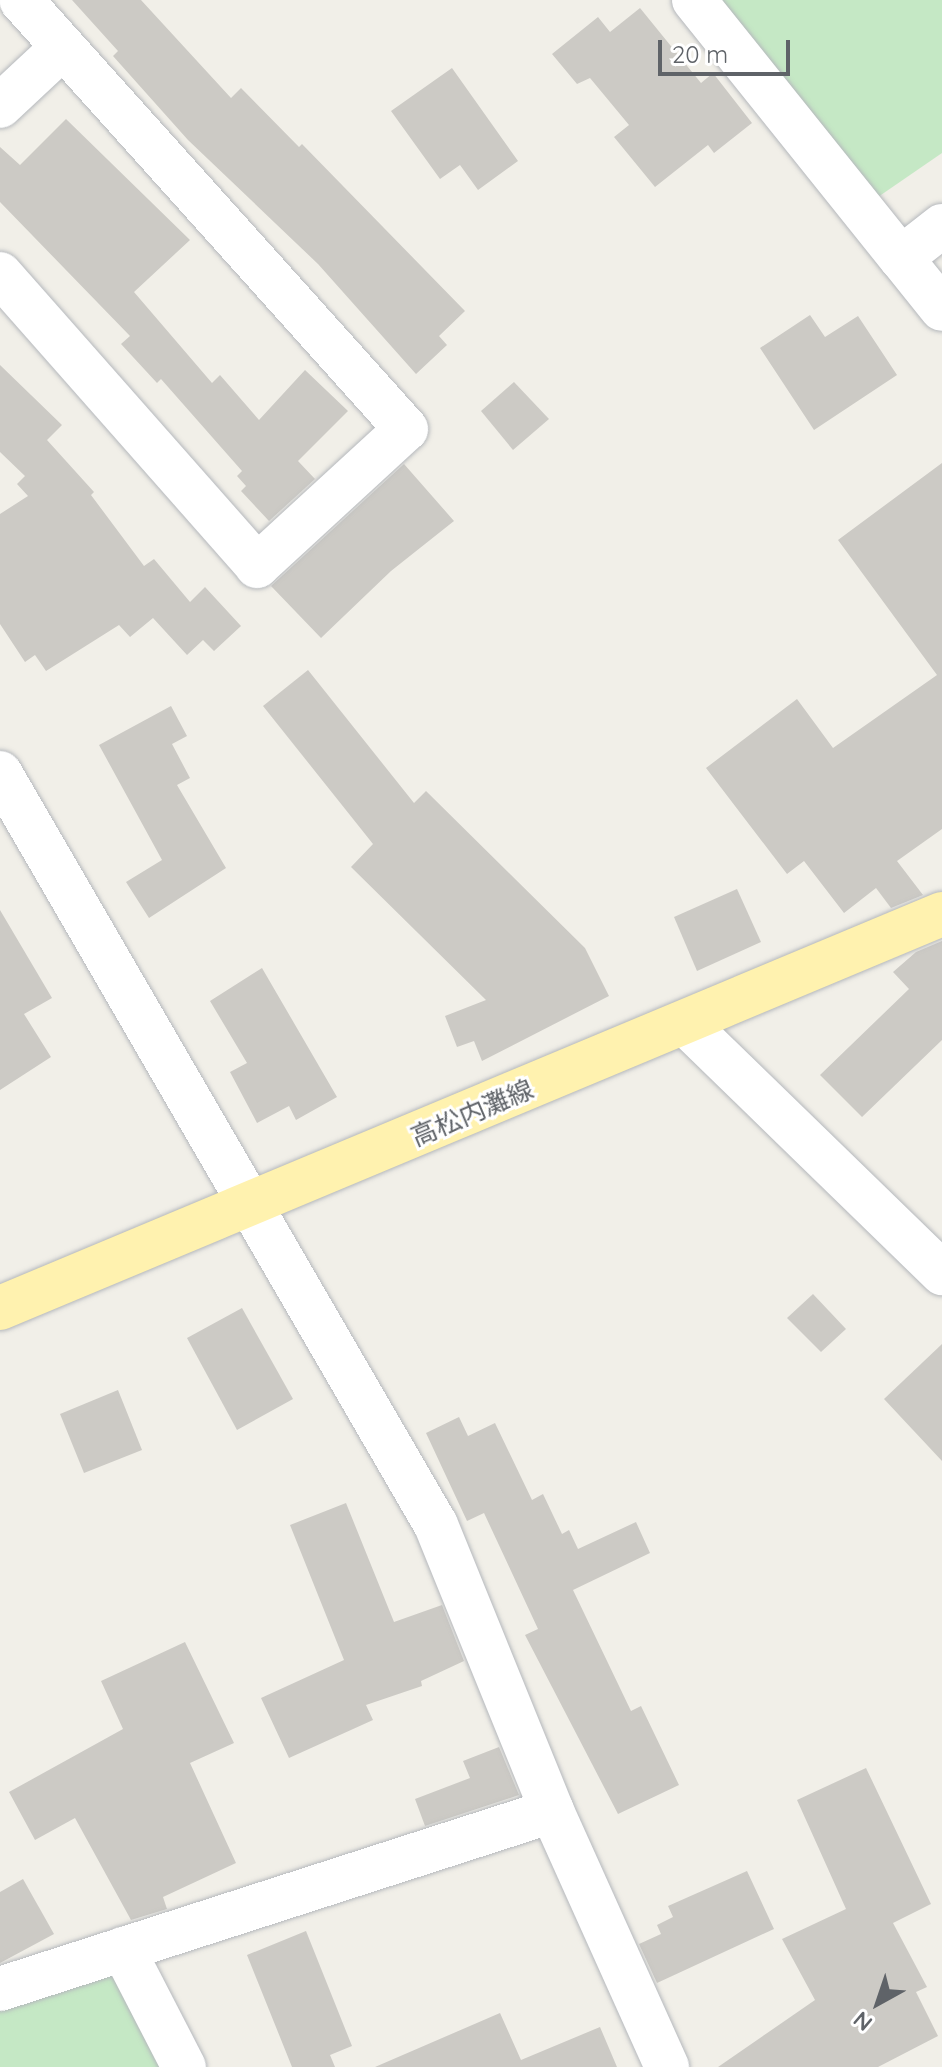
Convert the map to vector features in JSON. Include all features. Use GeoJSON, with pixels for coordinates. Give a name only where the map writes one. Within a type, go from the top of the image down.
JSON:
{"type":"FeatureCollection","features":[{"type":"Feature","properties":{"kind":"main road","name":"高松内灘線"},"geometry":{"type":"LineString","coordinates":[[0,1308],[252,1206],[942,914]]}},
{"type":"Feature","properties":{"kind":"street"},"geometry":{"type":"LineString","coordinates":[[0,274],[257,566],[406,429],[21,0]]}},
{"type":"Feature","properties":{"kind":"street"},"geometry":{"type":"LineString","coordinates":[[694,0],[942,309]]}},
{"type":"Feature","properties":{"kind":"street"},"geometry":{"type":"LineString","coordinates":[[0,106],[63,47]]}},
{"type":"Feature","properties":{"kind":"street"},"geometry":{"type":"LineString","coordinates":[[901,258],[942,226]]}},
{"type":"Feature","properties":{"kind":"street"},"geometry":{"type":"LineString","coordinates":[[0,773],[436,1525],[552,1811],[667,2067]]}},
{"type":"Feature","properties":{"kind":"street"},"geometry":{"type":"LineString","coordinates":[[685,1023],[942,1273]]}},
{"type":"Feature","properties":{"kind":"street"},"geometry":{"type":"LineString","coordinates":[[0,1989],[552,1811]]}},
{"type":"Feature","properties":{"kind":"street"},"geometry":{"type":"LineString","coordinates":[[123,1949],[184,2067]]}},
{"type":"Feature","properties":{"kind":"green space"},"geometry":{"type":"Polygon","coordinates":[[[720,0],[942,0],[942,153],[878,197],[720,0]]]}},
{"type":"Feature","properties":{"kind":"green space"},"geometry":{"type":"Polygon","coordinates":[[[123,1949],[188,2067],[0,2067],[0,1986],[123,1949]]]}},
{"type":"Feature","properties":{"kind":"building"},"geometry":{"type":"Polygon","coordinates":[[[72,0],[141,0],[231,98],[241,88],[299,147],[302,144],[465,311],[439,336],[447,345],[416,374],[318,264],[188,140],[113,56],[118,51],[72,0]]]}},
{"type":"Feature","properties":{"kind":"building"},"geometry":{"type":"Polygon","coordinates":[[[640,8],[701,83],[713,73],[752,123],[714,153],[708,145],[655,187],[614,137],[629,125],[590,78],[577,84],[552,54],[598,17],[610,32],[640,8]]]}},
{"type":"Feature","properties":{"kind":"building"},"geometry":{"type":"Polygon","coordinates":[[[452,68],[518,161],[478,190],[460,165],[440,179],[391,111],[452,68]]]}},
{"type":"Feature","properties":{"kind":"building"},"geometry":{"type":"Polygon","coordinates":[[[66,119],[190,240],[134,292],[212,383],[220,375],[259,420],[305,370],[348,411],[298,461],[315,479],[269,521],[241,491],[246,486],[237,476],[242,471],[161,379],[157,383],[121,344],[130,336],[0,202],[0,147],[20,165],[66,119]]]}},
{"type":"Feature","properties":{"kind":"building"},"geometry":{"type":"Polygon","coordinates":[[[810,315],[825,337],[858,316],[897,375],[814,430],[760,348],[810,315]]]}},
{"type":"Feature","properties":{"kind":"building"},"geometry":{"type":"Polygon","coordinates":[[[0,365],[62,425],[47,440],[94,492],[91,495],[144,566],[154,559],[190,602],[205,587],[241,626],[214,651],[203,640],[187,655],[153,618],[130,637],[119,625],[46,671],[35,655],[25,662],[0,624],[0,514],[28,496],[17,484],[25,476],[0,452],[0,365]]]}},
{"type":"Feature","properties":{"kind":"building"},"geometry":{"type":"Polygon","coordinates":[[[514,382],[549,419],[513,450],[481,411],[514,382]]]}},
{"type":"Feature","properties":{"kind":"building"},"geometry":{"type":"Polygon","coordinates":[[[942,463],[942,829],[897,861],[923,895],[891,908],[876,888],[844,913],[804,861],[787,874],[706,768],[797,699],[833,748],[937,675],[838,540],[942,463]]]}},
{"type":"Feature","properties":{"kind":"building"},"geometry":{"type":"Polygon","coordinates":[[[404,464],[454,521],[391,571],[321,638],[271,586],[404,464]]]}},
{"type":"Feature","properties":{"kind":"building"},"geometry":{"type":"Polygon","coordinates":[[[308,670],[414,803],[426,791],[585,948],[609,996],[482,1061],[474,1041],[457,1047],[445,1016],[486,1000],[351,867],[373,844],[263,706],[308,670]]]}},
{"type":"Feature","properties":{"kind":"building"},"geometry":{"type":"Polygon","coordinates":[[[171,706],[187,736],[172,744],[190,778],[177,785],[226,868],[149,918],[126,882],[162,860],[99,745],[171,706]]]}},
{"type":"Feature","properties":{"kind":"building"},"geometry":{"type":"Polygon","coordinates":[[[737,889],[761,942],[697,971],[674,917],[737,889]]]}},
{"type":"Feature","properties":{"kind":"building"},"geometry":{"type":"Polygon","coordinates":[[[0,910],[52,998],[24,1014],[51,1057],[0,1090],[0,910]]]}},
{"type":"Feature","properties":{"kind":"building"},"geometry":{"type":"Polygon","coordinates":[[[942,941],[942,1040],[862,1117],[820,1075],[909,989],[893,972],[916,952],[942,941]]]}},
{"type":"Feature","properties":{"kind":"building"},"geometry":{"type":"Polygon","coordinates":[[[262,968],[337,1097],[296,1120],[289,1106],[257,1123],[230,1072],[247,1063],[210,1001],[262,968]]]}},
{"type":"Feature","properties":{"kind":"building"},"geometry":{"type":"Polygon","coordinates":[[[813,1294],[846,1329],[821,1352],[787,1318],[813,1294]]]}},
{"type":"Feature","properties":{"kind":"building"},"geometry":{"type":"Polygon","coordinates":[[[242,1308],[293,1399],[237,1430],[187,1338],[242,1308]]]}},
{"type":"Feature","properties":{"kind":"building"},"geometry":{"type":"Polygon","coordinates":[[[942,1344],[942,1461],[884,1399],[942,1344]]]}},
{"type":"Feature","properties":{"kind":"building"},"geometry":{"type":"Polygon","coordinates":[[[118,1390],[142,1450],[84,1473],[60,1414],[118,1390]]]}},
{"type":"Feature","properties":{"kind":"building"},"geometry":{"type":"Polygon","coordinates":[[[459,1417],[468,1436],[495,1423],[532,1500],[543,1494],[562,1534],[569,1530],[578,1549],[636,1522],[650,1553],[573,1590],[631,1711],[641,1706],[679,1785],[618,1814],[525,1635],[538,1629],[484,1513],[467,1521],[426,1433],[459,1417]]]}},
{"type":"Feature","properties":{"kind":"building"},"geometry":{"type":"Polygon","coordinates":[[[346,1503],[394,1622],[442,1605],[464,1661],[421,1681],[422,1686],[366,1705],[373,1720],[289,1758],[261,1698],[344,1660],[290,1525],[346,1503]]]}},
{"type":"Feature","properties":{"kind":"building"},"geometry":{"type":"Polygon","coordinates":[[[185,1642],[234,1743],[190,1763],[236,1863],[163,1897],[167,1909],[131,1920],[75,1818],[35,1840],[9,1792],[123,1729],[101,1681],[185,1642]]]}},
{"type":"Feature","properties":{"kind":"building"},"geometry":{"type":"Polygon","coordinates":[[[499,1747],[519,1795],[425,1826],[415,1799],[470,1778],[463,1761],[499,1747]]]}},
{"type":"Feature","properties":{"kind":"building"},"geometry":{"type":"Polygon","coordinates":[[[866,1768],[931,1904],[893,1923],[927,1987],[916,1992],[938,2036],[878,2067],[718,2067],[815,2000],[782,1939],[846,1909],[797,1800],[866,1768]]]}},
{"type":"Feature","properties":{"kind":"building"},"geometry":{"type":"Polygon","coordinates":[[[747,1871],[774,1929],[657,1983],[639,1944],[661,1934],[657,1925],[673,1917],[668,1906],[747,1871]]]}},
{"type":"Feature","properties":{"kind":"building"},"geometry":{"type":"Polygon","coordinates":[[[23,1879],[54,1934],[0,1963],[0,1892],[23,1879]]]}},
{"type":"Feature","properties":{"kind":"building"},"geometry":{"type":"Polygon","coordinates":[[[306,1931],[352,2046],[330,2055],[335,2067],[292,2067],[247,1955],[306,1931]]]}},
{"type":"Feature","properties":{"kind":"building"},"geometry":{"type":"Polygon","coordinates":[[[500,2013],[521,2060],[600,2027],[617,2067],[375,2067],[500,2013]]]}}]}
